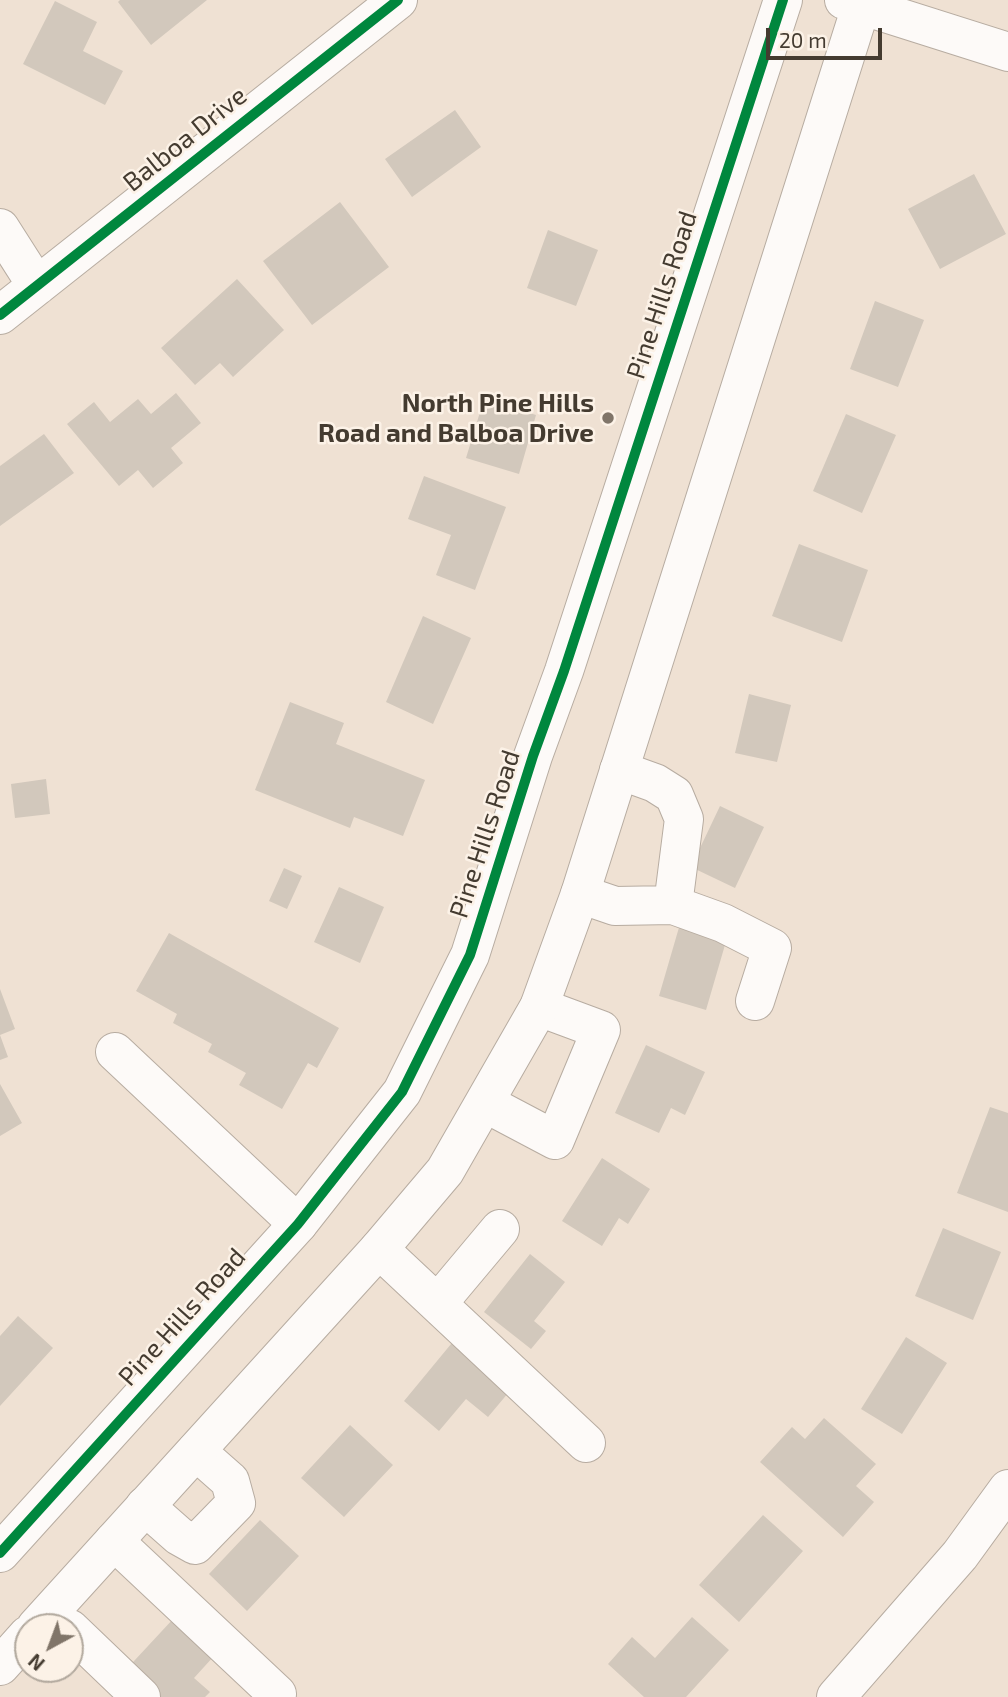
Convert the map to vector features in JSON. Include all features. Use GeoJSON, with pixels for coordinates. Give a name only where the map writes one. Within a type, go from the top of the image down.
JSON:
{"type":"FeatureCollection","features":[{"type":"Feature","properties":{"kind":"main road","name":"Balboa Drive"},"geometry":{"type":"LineString","coordinates":[[0,314],[398,0]]}},
{"type":"Feature","properties":{"kind":"main road","name":"Pine Hills Road"},"geometry":{"type":"LineString","coordinates":[[0,1553],[298,1224],[402,1092],[470,955],[533,756],[564,671],[783,0]]}},
{"type":"Feature","properties":{"kind":"main road"},"geometry":{"type":"LineString","coordinates":[[60,1613],[114,1541],[379,1249],[445,1171],[539,1007],[580,894],[856,2],[1008,52]]}},
{"type":"Feature","properties":{"kind":"main road"},"geometry":{"type":"LineString","coordinates":[[0,228],[37,286]]}},
{"type":"Feature","properties":{"kind":"main road"},"geometry":{"type":"LineString","coordinates":[[619,770],[655,783],[674,795],[684,819],[673,905]]}},
{"type":"Feature","properties":{"kind":"main road"},"geometry":{"type":"LineString","coordinates":[[580,894],[615,906],[673,905],[723,923],[772,948],[755,1001]]}},
{"type":"Feature","properties":{"kind":"main road"},"geometry":{"type":"LineString","coordinates":[[485,1104],[555,1140],[601,1030],[539,1007]]}},
{"type":"Feature","properties":{"kind":"main road"},"geometry":{"type":"LineString","coordinates":[[115,1052],[298,1224]]}},
{"type":"Feature","properties":{"kind":"main road"},"geometry":{"type":"LineString","coordinates":[[438,1303],[500,1229]]}},
{"type":"Feature","properties":{"kind":"main road"},"geometry":{"type":"LineString","coordinates":[[379,1249],[586,1443]]}},
{"type":"Feature","properties":{"kind":"main road"},"geometry":{"type":"LineString","coordinates":[[145,1506],[179,1536],[195,1545],[236,1503],[230,1481],[196,1451]]}},
{"type":"Feature","properties":{"kind":"main road"},"geometry":{"type":"LineString","coordinates":[[836,1697],[960,1555],[1008,1489]]}},
{"type":"Feature","properties":{"kind":"main road"},"geometry":{"type":"LineString","coordinates":[[114,1541],[277,1694],[274,1697]]}},
{"type":"Feature","properties":{"kind":"main road"},"geometry":{"type":"LineString","coordinates":[[84,1653],[141,1697]]}},
{"type":"Feature","properties":{"kind":"main road"},"geometry":{"type":"LineString","coordinates":[[0,1666],[14,1655]]}},
{"type":"Feature","properties":{"kind":"building"},"geometry":{"type":"Polygon","coordinates":[[[207,0],[151,45],[118,2],[207,0]]]}},
{"type":"Feature","properties":{"kind":"building"},"geometry":{"type":"Polygon","coordinates":[[[55,1],[97,22],[83,51],[123,71],[105,105],[23,64],[55,1]]]}},
{"type":"Feature","properties":{"kind":"building"},"geometry":{"type":"Polygon","coordinates":[[[455,110],[481,147],[412,197],[385,159],[455,110]]]}},
{"type":"Feature","properties":{"kind":"building"},"geometry":{"type":"Polygon","coordinates":[[[974,174],[1006,234],[940,269],[908,209],[974,174]]]}},
{"type":"Feature","properties":{"kind":"building"},"geometry":{"type":"Polygon","coordinates":[[[340,202],[389,267],[312,325],[263,261],[340,202]]]}},
{"type":"Feature","properties":{"kind":"building"},"geometry":{"type":"Polygon","coordinates":[[[548,230],[598,250],[576,306],[527,288],[548,230]]]}},
{"type":"Feature","properties":{"kind":"building"},"geometry":{"type":"Polygon","coordinates":[[[237,279],[284,330],[233,377],[220,363],[195,385],[161,348],[237,279]]]}},
{"type":"Feature","properties":{"kind":"building"},"geometry":{"type":"Polygon","coordinates":[[[875,301],[924,320],[898,387],[850,369],[875,301]]]}},
{"type":"Feature","properties":{"kind":"building"},"geometry":{"type":"Polygon","coordinates":[[[176,393],[201,423],[171,448],[183,463],[153,488],[138,470],[119,486],[67,424],[94,402],[110,422],[138,399],[151,414],[176,393]]]}},
{"type":"Feature","properties":{"kind":"building"},"geometry":{"type":"Polygon","coordinates":[[[484,399],[536,415],[519,474],[466,458],[484,399]]]}},
{"type":"Feature","properties":{"kind":"building"},"geometry":{"type":"Polygon","coordinates":[[[846,414],[896,435],[862,513],[813,491],[846,414]]]}},
{"type":"Feature","properties":{"kind":"building"},"geometry":{"type":"Polygon","coordinates":[[[44,434],[74,473],[0,526],[0,466],[44,434]]]}},
{"type":"Feature","properties":{"kind":"building"},"geometry":{"type":"Polygon","coordinates":[[[424,476],[506,507],[475,590],[436,575],[451,535],[408,519],[424,476]]]}},
{"type":"Feature","properties":{"kind":"building"},"geometry":{"type":"Polygon","coordinates":[[[799,544],[868,570],[842,642],[772,616],[799,544]]]}},
{"type":"Feature","properties":{"kind":"building"},"geometry":{"type":"Polygon","coordinates":[[[423,616],[471,638],[433,724],[386,702],[423,616]]]}},
{"type":"Feature","properties":{"kind":"building"},"geometry":{"type":"Polygon","coordinates":[[[749,694],[791,705],[777,762],[735,753],[749,694]]]}},
{"type":"Feature","properties":{"kind":"building"},"geometry":{"type":"Polygon","coordinates":[[[290,702],[344,723],[336,744],[425,780],[403,836],[354,817],[350,828],[255,790],[290,702]]]}},
{"type":"Feature","properties":{"kind":"building"},"geometry":{"type":"Polygon","coordinates":[[[46,779],[50,814],[15,818],[11,784],[46,779]]]}},
{"type":"Feature","properties":{"kind":"building"},"geometry":{"type":"Polygon","coordinates":[[[720,806],[764,827],[735,888],[691,867],[720,806]]]}},
{"type":"Feature","properties":{"kind":"building"},"geometry":{"type":"Polygon","coordinates":[[[284,868],[302,876],[287,909],[269,901],[284,868]]]}},
{"type":"Feature","properties":{"kind":"building"},"geometry":{"type":"Polygon","coordinates":[[[339,887],[384,907],[360,963],[314,942],[339,887]]]}},
{"type":"Feature","properties":{"kind":"building"},"geometry":{"type":"Polygon","coordinates":[[[680,924],[727,938],[706,1010],[659,996],[680,924]]]}},
{"type":"Feature","properties":{"kind":"building"},"geometry":{"type":"Polygon","coordinates":[[[169,933],[339,1028],[317,1068],[308,1063],[282,1109],[239,1085],[246,1073],[208,1052],[212,1044],[173,1023],[177,1014],[136,991],[169,933]]]}},
{"type":"Feature","properties":{"kind":"building"},"geometry":{"type":"Polygon","coordinates":[[[0,989],[15,1029],[0,1035],[0,989]]]}},
{"type":"Feature","properties":{"kind":"building"},"geometry":{"type":"Polygon","coordinates":[[[0,1035],[8,1057],[0,1060],[0,1035]]]}},
{"type":"Feature","properties":{"kind":"building"},"geometry":{"type":"Polygon","coordinates":[[[646,1045],[705,1072],[685,1115],[671,1108],[659,1133],[615,1113],[646,1045]]]}},
{"type":"Feature","properties":{"kind":"building"},"geometry":{"type":"Polygon","coordinates":[[[0,1084],[22,1123],[0,1136],[0,1084]]]}},
{"type":"Feature","properties":{"kind":"building"},"geometry":{"type":"Polygon","coordinates":[[[990,1107],[1008,1113],[1008,1212],[957,1193],[990,1107]]]}},
{"type":"Feature","properties":{"kind":"building"},"geometry":{"type":"Polygon","coordinates":[[[602,1158],[650,1189],[628,1224],[619,1218],[602,1246],[562,1221],[602,1158]]]}},
{"type":"Feature","properties":{"kind":"building"},"geometry":{"type":"Polygon","coordinates":[[[943,1228],[1001,1252],[973,1320],[915,1296],[943,1228]]]}},
{"type":"Feature","properties":{"kind":"building"},"geometry":{"type":"Polygon","coordinates":[[[530,1254],[565,1282],[534,1321],[546,1331],[531,1349],[484,1312],[530,1254]]]}},
{"type":"Feature","properties":{"kind":"building"},"geometry":{"type":"Polygon","coordinates":[[[18,1316],[53,1348],[0,1406],[0,1336],[18,1316]]]}},
{"type":"Feature","properties":{"kind":"building"},"geometry":{"type":"Polygon","coordinates":[[[906,1337],[947,1363],[902,1434],[861,1409],[906,1337]]]}},
{"type":"Feature","properties":{"kind":"building"},"geometry":{"type":"Polygon","coordinates":[[[456,1338],[514,1386],[488,1417],[466,1399],[439,1431],[404,1401],[456,1338]]]}},
{"type":"Feature","properties":{"kind":"building"},"geometry":{"type":"Polygon","coordinates":[[[824,1418],[876,1464],[856,1486],[874,1502],[843,1537],[760,1462],[792,1427],[805,1439],[824,1418]]]}},
{"type":"Feature","properties":{"kind":"building"},"geometry":{"type":"Polygon","coordinates":[[[350,1425],[393,1465],[344,1517],[301,1478],[350,1425]]]}},
{"type":"Feature","properties":{"kind":"building"},"geometry":{"type":"Polygon","coordinates":[[[763,1515],[803,1551],[739,1622],[699,1585],[763,1515]]]}},
{"type":"Feature","properties":{"kind":"building"},"geometry":{"type":"Polygon","coordinates":[[[260,1520],[299,1556],[247,1611],[209,1574],[260,1520]]]}},
{"type":"Feature","properties":{"kind":"building"},"geometry":{"type":"Polygon","coordinates":[[[692,1617],[729,1650],[686,1697],[644,1697],[608,1664],[632,1637],[655,1658],[692,1617]]]}},
{"type":"Feature","properties":{"kind":"building"},"geometry":{"type":"Polygon","coordinates":[[[174,1618],[214,1656],[194,1678],[210,1692],[205,1697],[144,1697],[121,1675],[174,1618]]]}},
{"type":"Feature","properties":{"kind":"cycle path"},"geometry":{"type":"LineString","coordinates":[[0,315],[398,0]]}},
{"type":"Feature","properties":{"kind":"cycle path"},"geometry":{"type":"LineString","coordinates":[[0,1553],[298,1224],[402,1092],[470,955],[533,756],[564,671],[783,0]]}},
{"type":"Feature","properties":{"kind":"place","name":"North Pine Hills Road and Balboa Drive"},"geometry":{"type":"Point","coordinates":[608,418]}}]}
